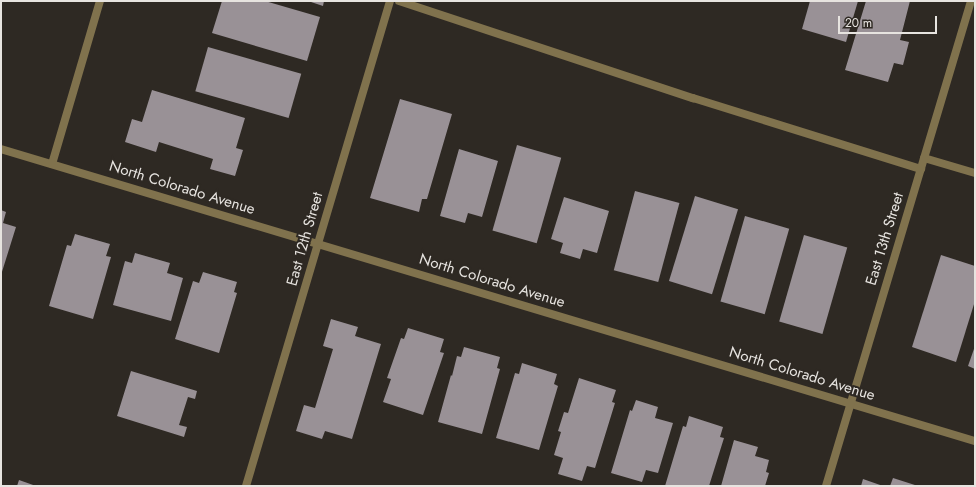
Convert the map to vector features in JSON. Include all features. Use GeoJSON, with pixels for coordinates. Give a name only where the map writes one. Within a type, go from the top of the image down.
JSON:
{"type":"FeatureCollection","features":[{"type":"Feature","properties":{"kind":"street"},"geometry":{"type":"LineString","coordinates":[[52,164],[100,1]]}},
{"type":"Feature","properties":{"kind":"street","name":"East 12th Street"},"geometry":{"type":"LineString","coordinates":[[246,486],[390,1]]}},
{"type":"Feature","properties":{"kind":"street"},"geometry":{"type":"LineString","coordinates":[[399,1],[693,98],[921,169]]}},
{"type":"Feature","properties":{"kind":"street","name":"East 13th Street"},"geometry":{"type":"LineString","coordinates":[[826,486],[971,1]]}},
{"type":"Feature","properties":{"kind":"street","name":"North Colorado Avenue"},"geometry":{"type":"LineString","coordinates":[[1,149],[975,441]]}},
{"type":"Feature","properties":{"kind":"street"},"geometry":{"type":"LineString","coordinates":[[924,158],[975,174]]}},
{"type":"Feature","properties":{"kind":"building"},"geometry":{"type":"Polygon","coordinates":[[[222,1],[265,1],[320,17],[307,61],[212,33],[222,1]]]}},
{"type":"Feature","properties":{"kind":"building"},"geometry":{"type":"Polygon","coordinates":[[[308,1],[324,1],[323,6],[308,1]]]}},
{"type":"Feature","properties":{"kind":"building"},"geometry":{"type":"Polygon","coordinates":[[[810,1],[858,1],[846,42],[802,29],[810,1]]]}},
{"type":"Feature","properties":{"kind":"building"},"geometry":{"type":"Polygon","coordinates":[[[866,1],[910,1],[900,40],[909,42],[903,65],[894,63],[888,82],[845,70],[866,1]]]}},
{"type":"Feature","properties":{"kind":"building"},"geometry":{"type":"Polygon","coordinates":[[[208,47],[301,74],[289,118],[195,91],[208,47]]]}},
{"type":"Feature","properties":{"kind":"building"},"geometry":{"type":"Polygon","coordinates":[[[152,90],[245,118],[236,148],[243,150],[235,176],[210,169],[213,159],[159,142],[156,152],[125,142],[132,119],[142,122],[152,90]]]}},
{"type":"Feature","properties":{"kind":"building"},"geometry":{"type":"Polygon","coordinates":[[[400,99],[452,114],[427,199],[422,199],[419,212],[370,198],[400,99]]]}},
{"type":"Feature","properties":{"kind":"building"},"geometry":{"type":"Polygon","coordinates":[[[517,145],[561,158],[537,243],[492,231],[517,145]]]}},
{"type":"Feature","properties":{"kind":"building"},"geometry":{"type":"Polygon","coordinates":[[[459,149],[498,161],[482,217],[468,213],[465,223],[440,216],[459,149]]]}},
{"type":"Feature","properties":{"kind":"building"},"geometry":{"type":"Polygon","coordinates":[[[635,191],[679,203],[658,282],[614,270],[635,191]]]}},
{"type":"Feature","properties":{"kind":"building"},"geometry":{"type":"Polygon","coordinates":[[[695,196],[738,209],[712,294],[669,281],[695,196]]]}},
{"type":"Feature","properties":{"kind":"building"},"geometry":{"type":"Polygon","coordinates":[[[564,197],[609,211],[597,253],[583,249],[580,259],[560,253],[563,243],[551,239],[564,197]]]}},
{"type":"Feature","properties":{"kind":"building"},"geometry":{"type":"Polygon","coordinates":[[[1,210],[6,212],[3,223],[16,227],[1,275],[1,210]]]}},
{"type":"Feature","properties":{"kind":"building"},"geometry":{"type":"Polygon","coordinates":[[[745,216],[789,229],[765,314],[720,302],[745,216]]]}},
{"type":"Feature","properties":{"kind":"building"},"geometry":{"type":"Polygon","coordinates":[[[75,234],[110,244],[106,256],[111,257],[93,319],[49,306],[67,245],[71,246],[75,234]]]}},
{"type":"Feature","properties":{"kind":"building"},"geometry":{"type":"Polygon","coordinates":[[[804,235],[847,247],[822,334],[779,322],[804,235]]]}},
{"type":"Feature","properties":{"kind":"building"},"geometry":{"type":"Polygon","coordinates":[[[135,253],[170,263],[167,273],[183,278],[171,321],[113,305],[125,261],[132,263],[135,253]]]}},
{"type":"Feature","properties":{"kind":"building"},"geometry":{"type":"Polygon","coordinates":[[[941,255],[975,266],[975,301],[956,362],[912,347],[941,255]]]}},
{"type":"Feature","properties":{"kind":"building"},"geometry":{"type":"Polygon","coordinates":[[[203,272],[237,282],[234,292],[237,293],[219,353],[175,339],[193,281],[199,283],[203,272]]]}},
{"type":"Feature","properties":{"kind":"building"},"geometry":{"type":"Polygon","coordinates":[[[331,319],[358,327],[355,336],[381,344],[352,439],[325,431],[322,439],[296,431],[304,405],[315,408],[333,349],[323,346],[331,319]]]}},
{"type":"Feature","properties":{"kind":"building"},"geometry":{"type":"Polygon","coordinates":[[[408,328],[444,339],[440,352],[444,353],[423,415],[383,402],[391,379],[387,378],[401,338],[404,339],[408,328]]]}},
{"type":"Feature","properties":{"kind":"building"},"geometry":{"type":"Polygon","coordinates":[[[975,346],[975,369],[968,366],[975,346]]]}},
{"type":"Feature","properties":{"kind":"building"},"geometry":{"type":"Polygon","coordinates":[[[464,347],[500,357],[497,368],[500,369],[482,434],[438,422],[457,356],[461,357],[464,347]]]}},
{"type":"Feature","properties":{"kind":"building"},"geometry":{"type":"Polygon","coordinates":[[[522,363],[557,374],[554,384],[558,386],[539,450],[496,438],[515,373],[519,374],[522,363]]]}},
{"type":"Feature","properties":{"kind":"building"},"geometry":{"type":"Polygon","coordinates":[[[131,371],[197,391],[195,399],[188,397],[179,425],[187,427],[184,437],[117,416],[131,371]]]}},
{"type":"Feature","properties":{"kind":"building"},"geometry":{"type":"Polygon","coordinates":[[[579,378],[616,390],[612,402],[615,403],[595,468],[587,466],[582,481],[558,474],[563,458],[554,455],[561,432],[558,431],[564,412],[568,413],[579,378]]]}},
{"type":"Feature","properties":{"kind":"building"},"geometry":{"type":"Polygon","coordinates":[[[636,400],[658,407],[655,418],[673,423],[658,473],[646,470],[642,482],[611,473],[630,410],[632,411],[636,400]]]}},
{"type":"Feature","properties":{"kind":"building"},"geometry":{"type":"Polygon","coordinates":[[[689,416],[723,427],[720,437],[724,438],[709,486],[665,486],[683,426],[686,427],[689,416]]]}},
{"type":"Feature","properties":{"kind":"building"},"geometry":{"type":"Polygon","coordinates":[[[734,440],[758,447],[755,456],[769,460],[766,472],[769,473],[765,486],[721,486],[734,440]]]}},
{"type":"Feature","properties":{"kind":"building"},"geometry":{"type":"Polygon","coordinates":[[[893,478],[918,486],[890,486],[893,478]]]}},
{"type":"Feature","properties":{"kind":"building"},"geometry":{"type":"Polygon","coordinates":[[[863,479],[883,486],[861,486],[863,479]]]}},
{"type":"Feature","properties":{"kind":"building"},"geometry":{"type":"Polygon","coordinates":[[[19,480],[36,486],[17,486],[19,480]]]}}]}
